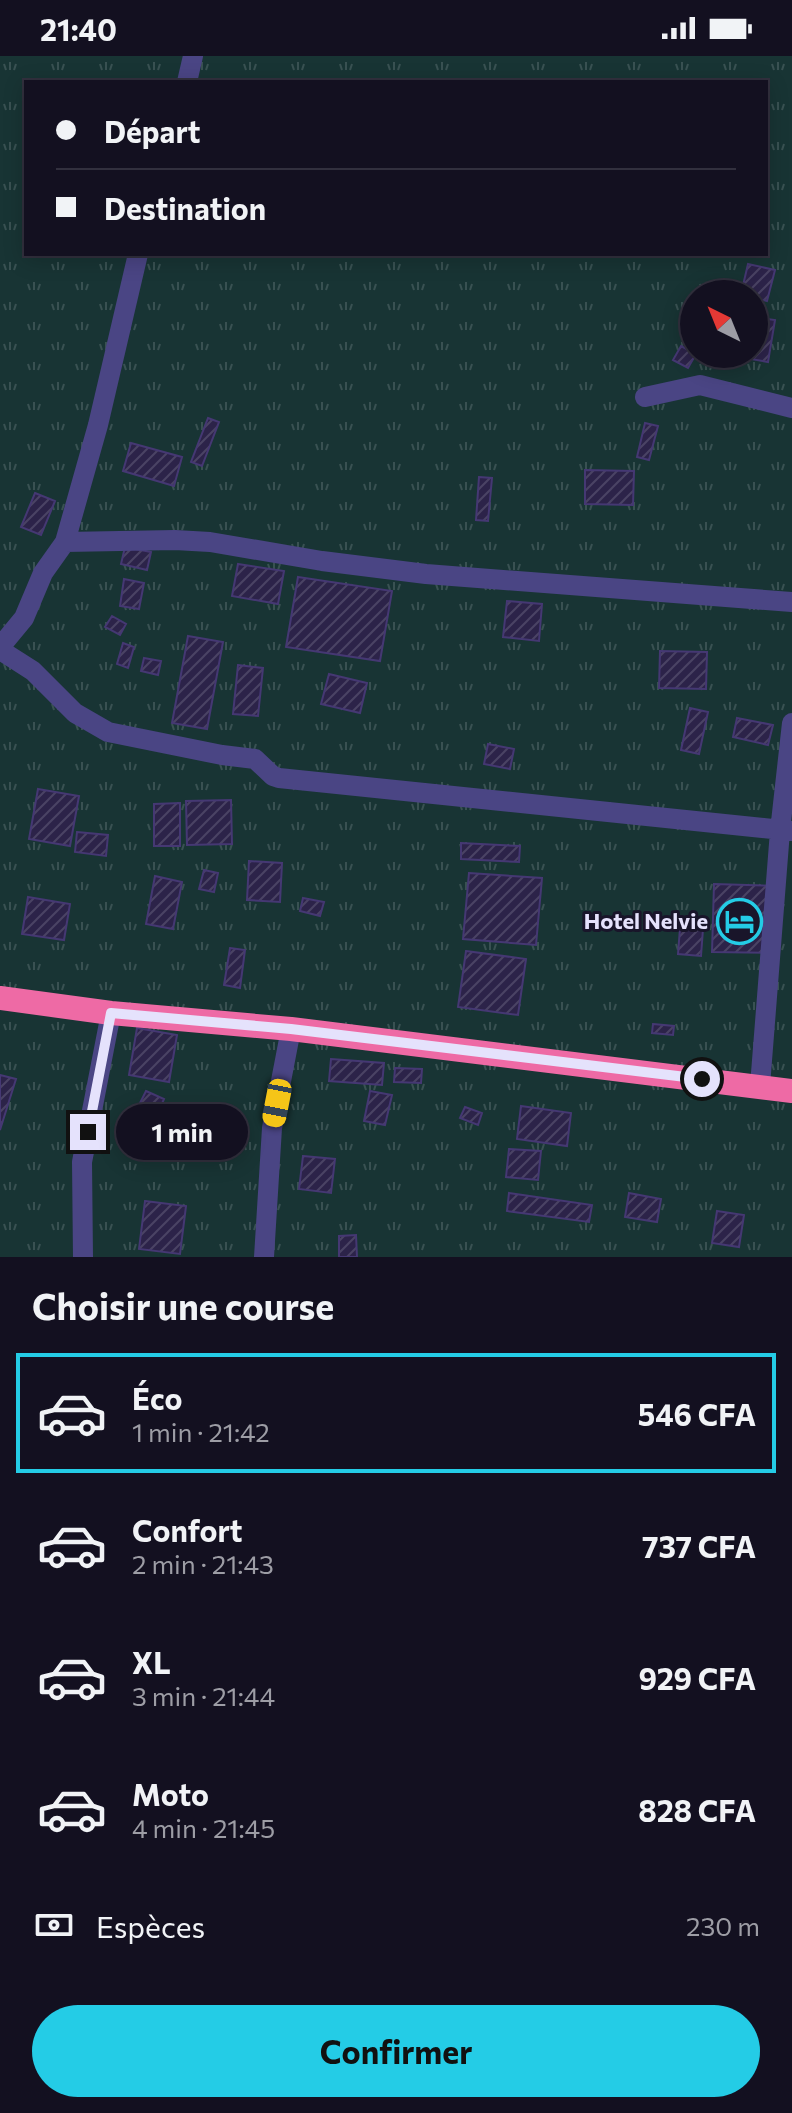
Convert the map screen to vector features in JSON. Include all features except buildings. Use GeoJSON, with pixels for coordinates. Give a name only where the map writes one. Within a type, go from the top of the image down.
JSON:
{"type":"FeatureCollection","features":[{"type":"Feature","properties":{"kind":"highway"},"geometry":{"type":"LineString","coordinates":[[0,998],[111,1013],[291,1029],[792,1091]]}},
{"type":"Feature","properties":{"kind":"street"},"geometry":{"type":"LineString","coordinates":[[187,80],[193,56]]}},
{"type":"Feature","properties":{"kind":"street"},"geometry":{"type":"LineString","coordinates":[[138,256],[98,425],[65,542],[43,573],[24,618],[0,648],[33,671],[75,713],[108,732],[255,759],[279,778],[786,831]]}},
{"type":"Feature","properties":{"kind":"street"},"geometry":{"type":"LineString","coordinates":[[645,397],[700,385],[792,408]]}},
{"type":"Feature","properties":{"kind":"street"},"geometry":{"type":"LineString","coordinates":[[65,542],[210,542],[426,574],[792,602]]}},
{"type":"Feature","properties":{"kind":"street"},"geometry":{"type":"LineString","coordinates":[[760,1086],[786,831],[792,723]]}},
{"type":"Feature","properties":{"kind":"street"},"geometry":{"type":"LineString","coordinates":[[83,1257],[82,1162],[111,1013]]}},
{"type":"Feature","properties":{"kind":"street"},"geometry":{"type":"LineString","coordinates":[[264,1257],[272,1128],[291,1029]]}},
{"type":"Feature","properties":{"kind":"green space"},"geometry":{"type":"Polygon","coordinates":[[[0,56],[792,56],[792,1257],[0,1257],[0,56]]]}},
{"type":"Feature","properties":{"kind":"place","name":"Hotel Nelvie"},"geometry":{"type":"Point","coordinates":[739,921]}},
{"type":"Feature","properties":{"kind":"route"},"geometry":{"type":"LineString","coordinates":[[88,1132],[111,1013],[291,1029],[702,1079]]}}]}
